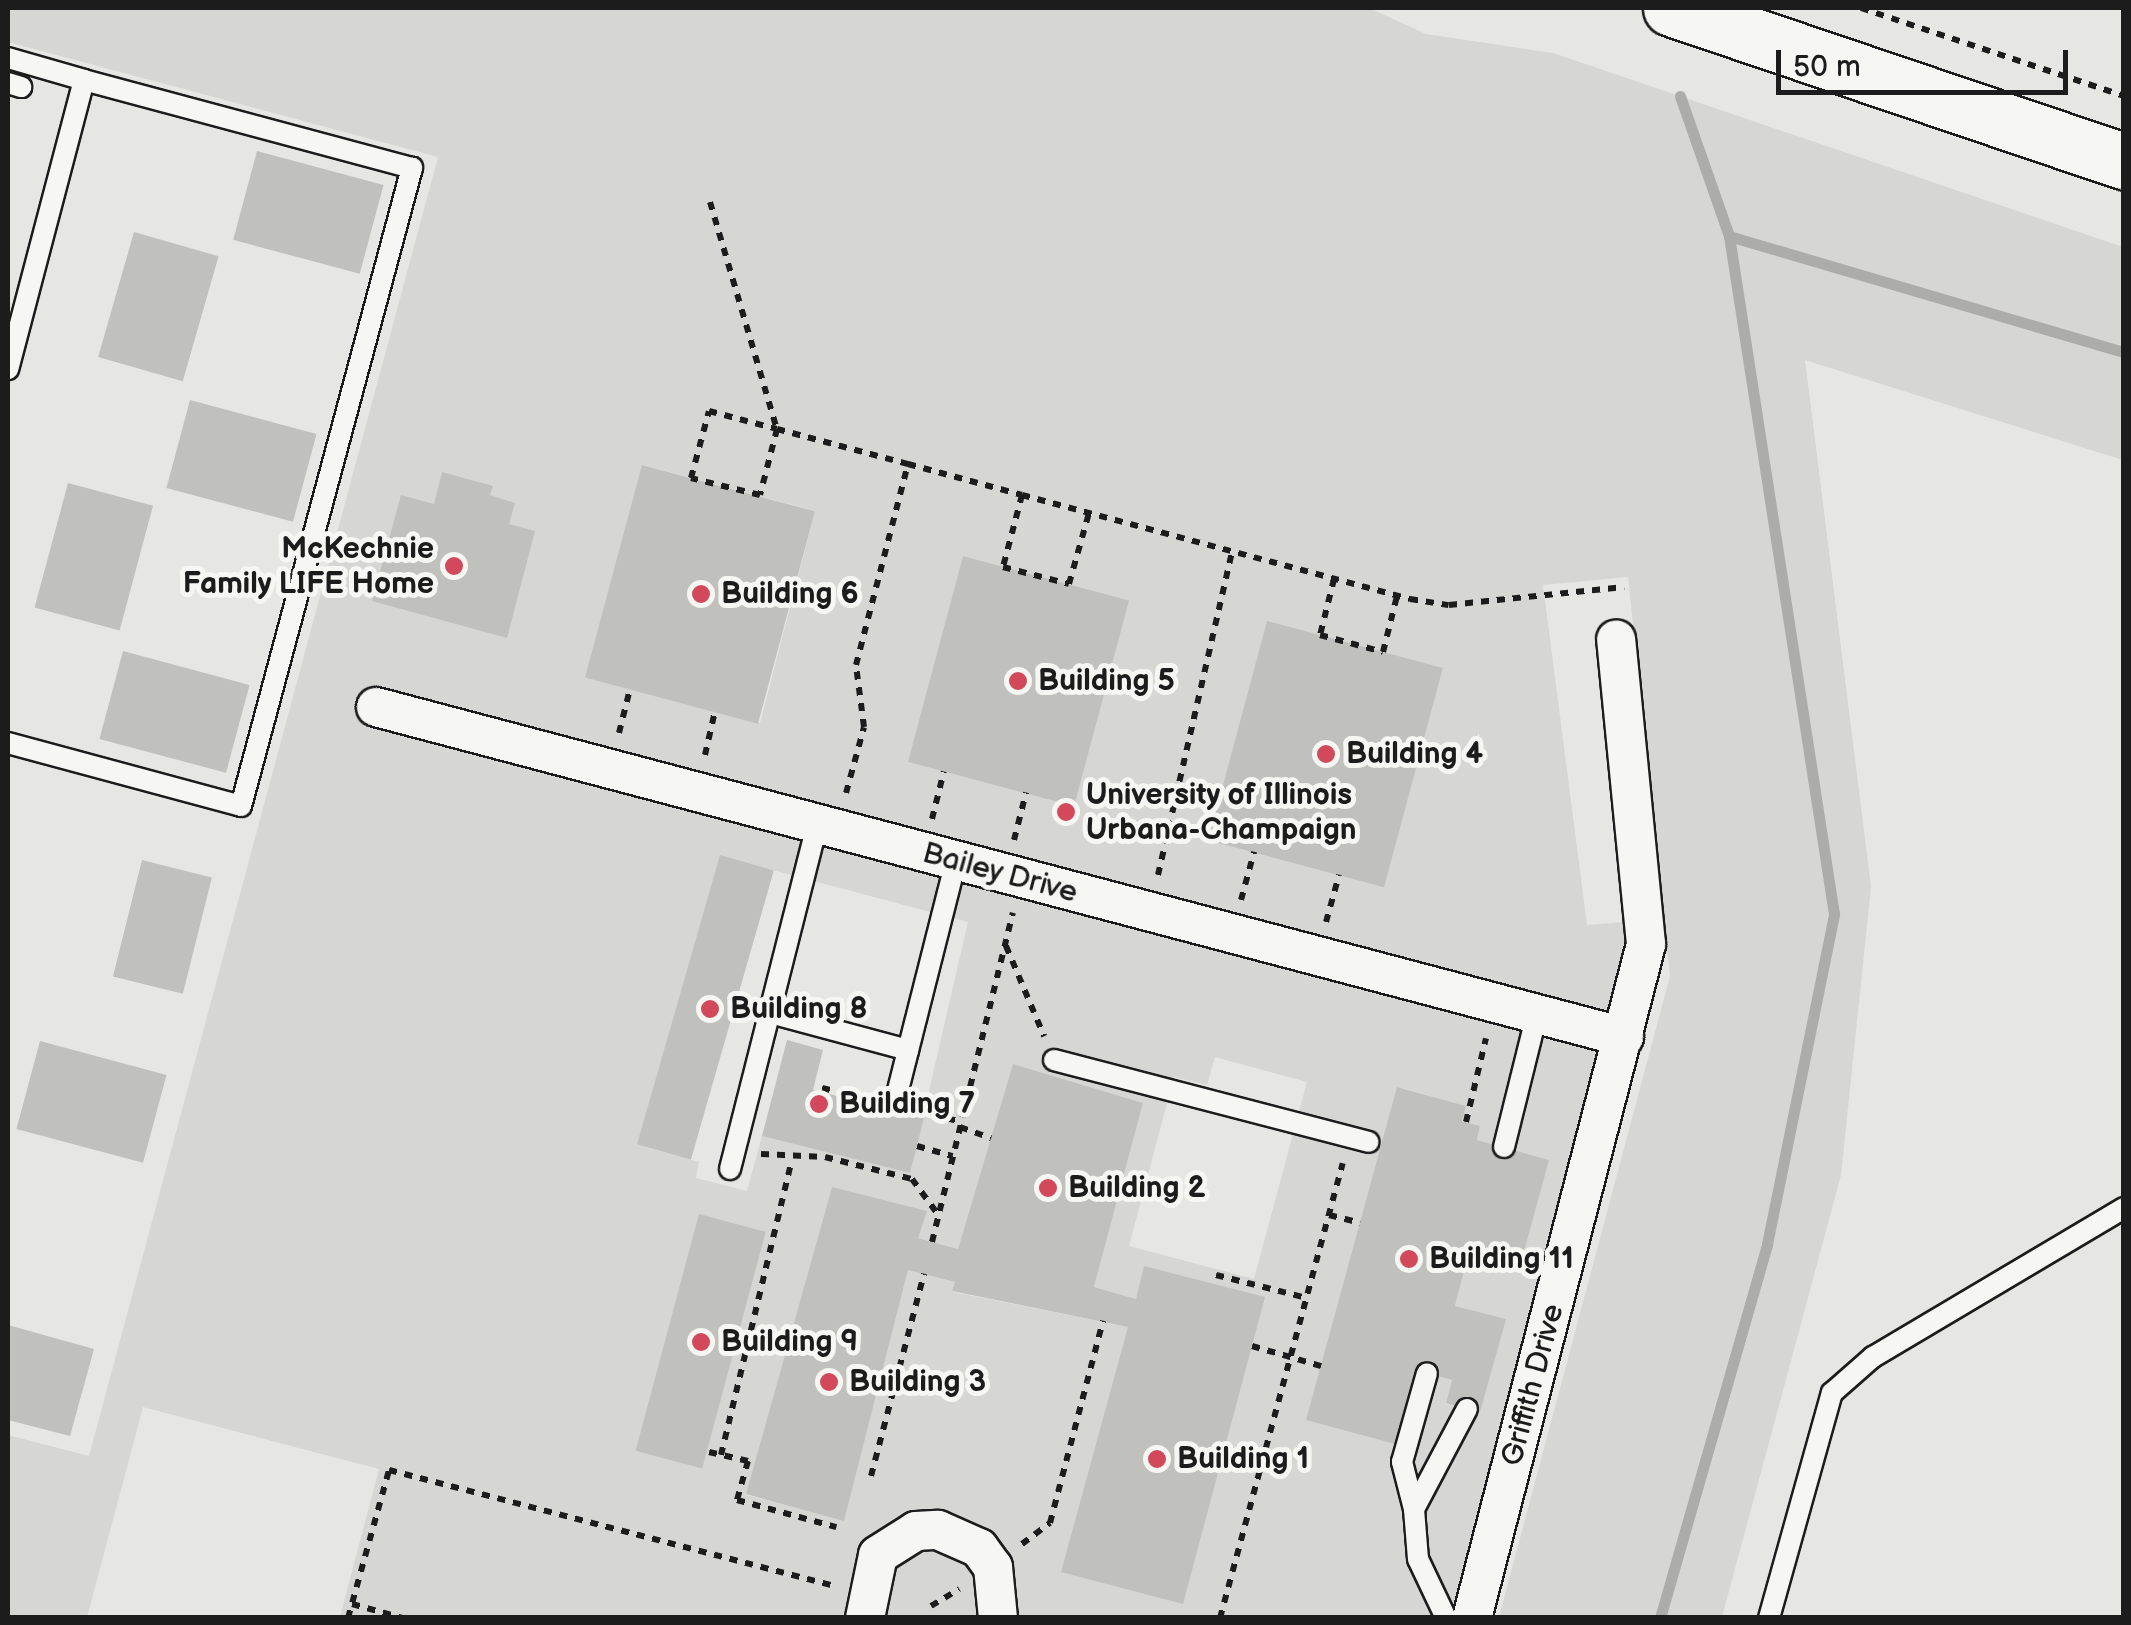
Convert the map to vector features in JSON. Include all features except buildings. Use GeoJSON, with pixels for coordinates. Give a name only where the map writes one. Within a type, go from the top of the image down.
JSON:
{"type":"FeatureCollection","features":[{"type":"Feature","properties":{"kind":"main road"},"geometry":{"type":"LineString","coordinates":[[1671,8],[2124,161]]}},
{"type":"Feature","properties":{"kind":"street","name":"Griffith Drive"},"geometry":{"type":"LineString","coordinates":[[1472,1618],[1624,1037],[1645,930],[1616,639]]}},
{"type":"Feature","properties":{"kind":"street","name":"Bailey Drive"},"geometry":{"type":"LineString","coordinates":[[376,707],[830,816],[956,862],[1017,865],[1624,1037]]}},
{"type":"Feature","properties":{"kind":"street"},"geometry":{"type":"LineString","coordinates":[[865,1618],[864,1586],[878,1554],[916,1531],[938,1530],[980,1548],[993,1567],[998,1618]]}},
{"type":"Feature","properties":{"kind":"lane"},"geometry":{"type":"LineString","coordinates":[[8,58],[412,168],[241,806],[8,743]]}},
{"type":"Feature","properties":{"kind":"lane"},"geometry":{"type":"LineString","coordinates":[[8,369],[84,80]]}},
{"type":"Feature","properties":{"kind":"lane"},"geometry":{"type":"LineString","coordinates":[[733,1159],[770,1012],[830,816]]}},
{"type":"Feature","properties":{"kind":"lane"},"geometry":{"type":"LineString","coordinates":[[898,1090],[956,862]]}},
{"type":"Feature","properties":{"kind":"lane"},"geometry":{"type":"LineString","coordinates":[[770,1012],[908,1050]]}},
{"type":"Feature","properties":{"kind":"lane"},"geometry":{"type":"LineString","coordinates":[[1504,1148],[1537,1014]]}},
{"type":"Feature","properties":{"kind":"lane"},"geometry":{"type":"LineString","coordinates":[[1054,1060],[1369,1142]]}},
{"type":"Feature","properties":{"kind":"lane"},"geometry":{"type":"LineString","coordinates":[[1769,1618],[1832,1393],[1873,1357],[2124,1208]]}},
{"type":"Feature","properties":{"kind":"lane"},"geometry":{"type":"LineString","coordinates":[[1427,1373],[1402,1462],[1414,1509],[1418,1559],[1446,1618]]}},
{"type":"Feature","properties":{"kind":"lane"},"geometry":{"type":"LineString","coordinates":[[1414,1509],[1467,1408]]}},
{"type":"Feature","properties":{"kind":"path"},"geometry":{"type":"LineString","coordinates":[[1862,8],[2124,96]]}},
{"type":"Feature","properties":{"kind":"path"},"geometry":{"type":"LineString","coordinates":[[710,202],[777,429],[760,495],[692,478],[710,411],[777,429],[908,464],[1022,495],[1090,513],[1232,552],[1398,596],[1449,605],[1624,587]]}},
{"type":"Feature","properties":{"kind":"path"},"geometry":{"type":"LineString","coordinates":[[830,816],[864,727],[856,664],[908,464]]}},
{"type":"Feature","properties":{"kind":"path"},"geometry":{"type":"LineString","coordinates":[[1022,495],[1003,566],[1052,580],[1069,584],[1090,513]]}},
{"type":"Feature","properties":{"kind":"path"},"geometry":{"type":"LineString","coordinates":[[1154,889],[1232,552]]}},
{"type":"Feature","properties":{"kind":"path"},"geometry":{"type":"LineString","coordinates":[[1334,579],[1320,636],[1383,652],[1398,596]]}},
{"type":"Feature","properties":{"kind":"path"},"geometry":{"type":"LineString","coordinates":[[615,748],[630,689]]}},
{"type":"Feature","properties":{"kind":"path"},"geometry":{"type":"LineString","coordinates":[[701,771],[715,712]]}},
{"type":"Feature","properties":{"kind":"path"},"geometry":{"type":"LineString","coordinates":[[929,830],[944,771]]}},
{"type":"Feature","properties":{"kind":"path"},"geometry":{"type":"LineString","coordinates":[[932,1242],[1005,945],[1026,793]]}},
{"type":"Feature","properties":{"kind":"path"},"geometry":{"type":"LineString","coordinates":[[1238,911],[1254,852]]}},
{"type":"Feature","properties":{"kind":"path"},"geometry":{"type":"LineString","coordinates":[[1323,933],[1339,875]]}},
{"type":"Feature","properties":{"kind":"path"},"geometry":{"type":"LineString","coordinates":[[1005,945],[1054,1060]]}},
{"type":"Feature","properties":{"kind":"path"},"geometry":{"type":"LineString","coordinates":[[1466,1122],[1494,1003]]}},
{"type":"Feature","properties":{"kind":"path"},"geometry":{"type":"LineString","coordinates":[[960,1128],[991,1138]]}},
{"type":"Feature","properties":{"kind":"path"},"geometry":{"type":"LineString","coordinates":[[917,1146],[953,1156]]}},
{"type":"Feature","properties":{"kind":"path"},"geometry":{"type":"LineString","coordinates":[[1220,1618],[1346,1152]]}},
{"type":"Feature","properties":{"kind":"path"},"geometry":{"type":"LineString","coordinates":[[733,1159],[825,1157],[912,1178],[938,1214]]}},
{"type":"Feature","properties":{"kind":"path"},"geometry":{"type":"LineString","coordinates":[[722,1455],[792,1160]]}},
{"type":"Feature","properties":{"kind":"path"},"geometry":{"type":"LineString","coordinates":[[1329,1215],[1360,1223]]}},
{"type":"Feature","properties":{"kind":"path"},"geometry":{"type":"LineString","coordinates":[[871,1476],[924,1274]]}},
{"type":"Feature","properties":{"kind":"path"},"geometry":{"type":"LineString","coordinates":[[1216,1275],[1307,1298]]}},
{"type":"Feature","properties":{"kind":"path"},"geometry":{"type":"LineString","coordinates":[[1050,1523],[1103,1321]]}},
{"type":"Feature","properties":{"kind":"path"},"geometry":{"type":"LineString","coordinates":[[1252,1346],[1321,1366]]}},
{"type":"Feature","properties":{"kind":"path"},"geometry":{"type":"LineString","coordinates":[[709,1452],[748,1461],[737,1500],[836,1527]]}},
{"type":"Feature","properties":{"kind":"path"},"geometry":{"type":"LineString","coordinates":[[348,1618],[389,1470],[841,1588]]}},
{"type":"Feature","properties":{"kind":"path"},"geometry":{"type":"LineString","coordinates":[[352,1604],[404,1618]]}},
{"type":"Feature","properties":{"kind":"shaded area","name":"University of Illinois Urbana-Champaign"},"geometry":{"type":"Polygon","coordinates":[[[8,8],[2123,8],[2123,1617],[8,1617],[8,8]]]}},
{"type":"Feature","properties":{"kind":"shaded area","name":"University of Illinois Urbana-Champaign"},"geometry":{"type":"Polygon","coordinates":[[[8,8],[1369,8],[1426,34],[1553,53],[2123,247],[2123,460],[1805,360],[1871,887],[1841,1175],[1722,1617],[1499,1617],[1670,976],[1628,577],[1543,585],[1587,925],[1625,922],[1632,934],[1457,1617],[340,1617],[379,1469],[143,1407],[87,1617],[8,1617],[8,1435],[89,1456],[438,157],[8,42],[8,8]],[[643,465],[587,677],[760,723],[815,511],[643,465]],[[963,556],[908,761],[1073,806],[1129,601],[963,556]],[[1267,622],[1209,840],[1384,886],[1267,622]],[[720,856],[645,1147],[699,1162],[696,1178],[747,1191],[762,1136],[910,1173],[968,922],[720,856]],[[1215,1057],[1207,1085],[1174,1077],[1129,1246],[1254,1279],[1307,1082],[1215,1057]],[[1013,1065],[958,1249],[918,1238],[832,1187],[746,1495],[844,1520],[908,1270],[955,1282],[953,1292],[1128,1327],[1183,1603],[1145,1266],[1136,1299],[1094,1287],[1143,1103],[1013,1065]],[[1398,1087],[1395,1443],[1415,1370],[1452,1380],[1446,1403],[1480,1411],[1505,1319],[1455,1306],[1469,1252],[1549,1160],[1477,1140],[1480,1126],[1462,1121],[1466,1106],[1398,1087]]]}},
{"type":"Feature","properties":{"kind":"waterway"},"geometry":{"type":"LineString","coordinates":[[1680,96],[1729,236],[2124,352]]}},
{"type":"Feature","properties":{"kind":"waterway"},"geometry":{"type":"LineString","coordinates":[[1660,1618],[1767,1244],[1834,914],[1729,236]]}},
{"type":"Feature","properties":{"kind":"place","name":"McKechnie Family LIFE Home"},"geometry":{"type":"Point","coordinates":[454,566]}},
{"type":"Feature","properties":{"kind":"place","name":"Building 6"},"geometry":{"type":"Point","coordinates":[701,594]}},
{"type":"Feature","properties":{"kind":"place","name":"Building 5"},"geometry":{"type":"Point","coordinates":[1018,681]}},
{"type":"Feature","properties":{"kind":"place","name":"Building 4"},"geometry":{"type":"Point","coordinates":[1326,754]}},
{"type":"Feature","properties":{"kind":"place","name":"University of Illinois Urbana-Champaign"},"geometry":{"type":"Point","coordinates":[1066,812]}},
{"type":"Feature","properties":{"kind":"place","name":"Building 8"},"geometry":{"type":"Point","coordinates":[710,1009]}},
{"type":"Feature","properties":{"kind":"place","name":"Building 7"},"geometry":{"type":"Point","coordinates":[819,1104]}},
{"type":"Feature","properties":{"kind":"place","name":"Building 2"},"geometry":{"type":"Point","coordinates":[1048,1188]}},
{"type":"Feature","properties":{"kind":"place","name":"Building 11"},"geometry":{"type":"Point","coordinates":[1409,1259]}},
{"type":"Feature","properties":{"kind":"place","name":"Building 9"},"geometry":{"type":"Point","coordinates":[701,1342]}},
{"type":"Feature","properties":{"kind":"place","name":"Building 3"},"geometry":{"type":"Point","coordinates":[829,1382]}},
{"type":"Feature","properties":{"kind":"place","name":"Building 1"},"geometry":{"type":"Point","coordinates":[1157,1459]}}]}
